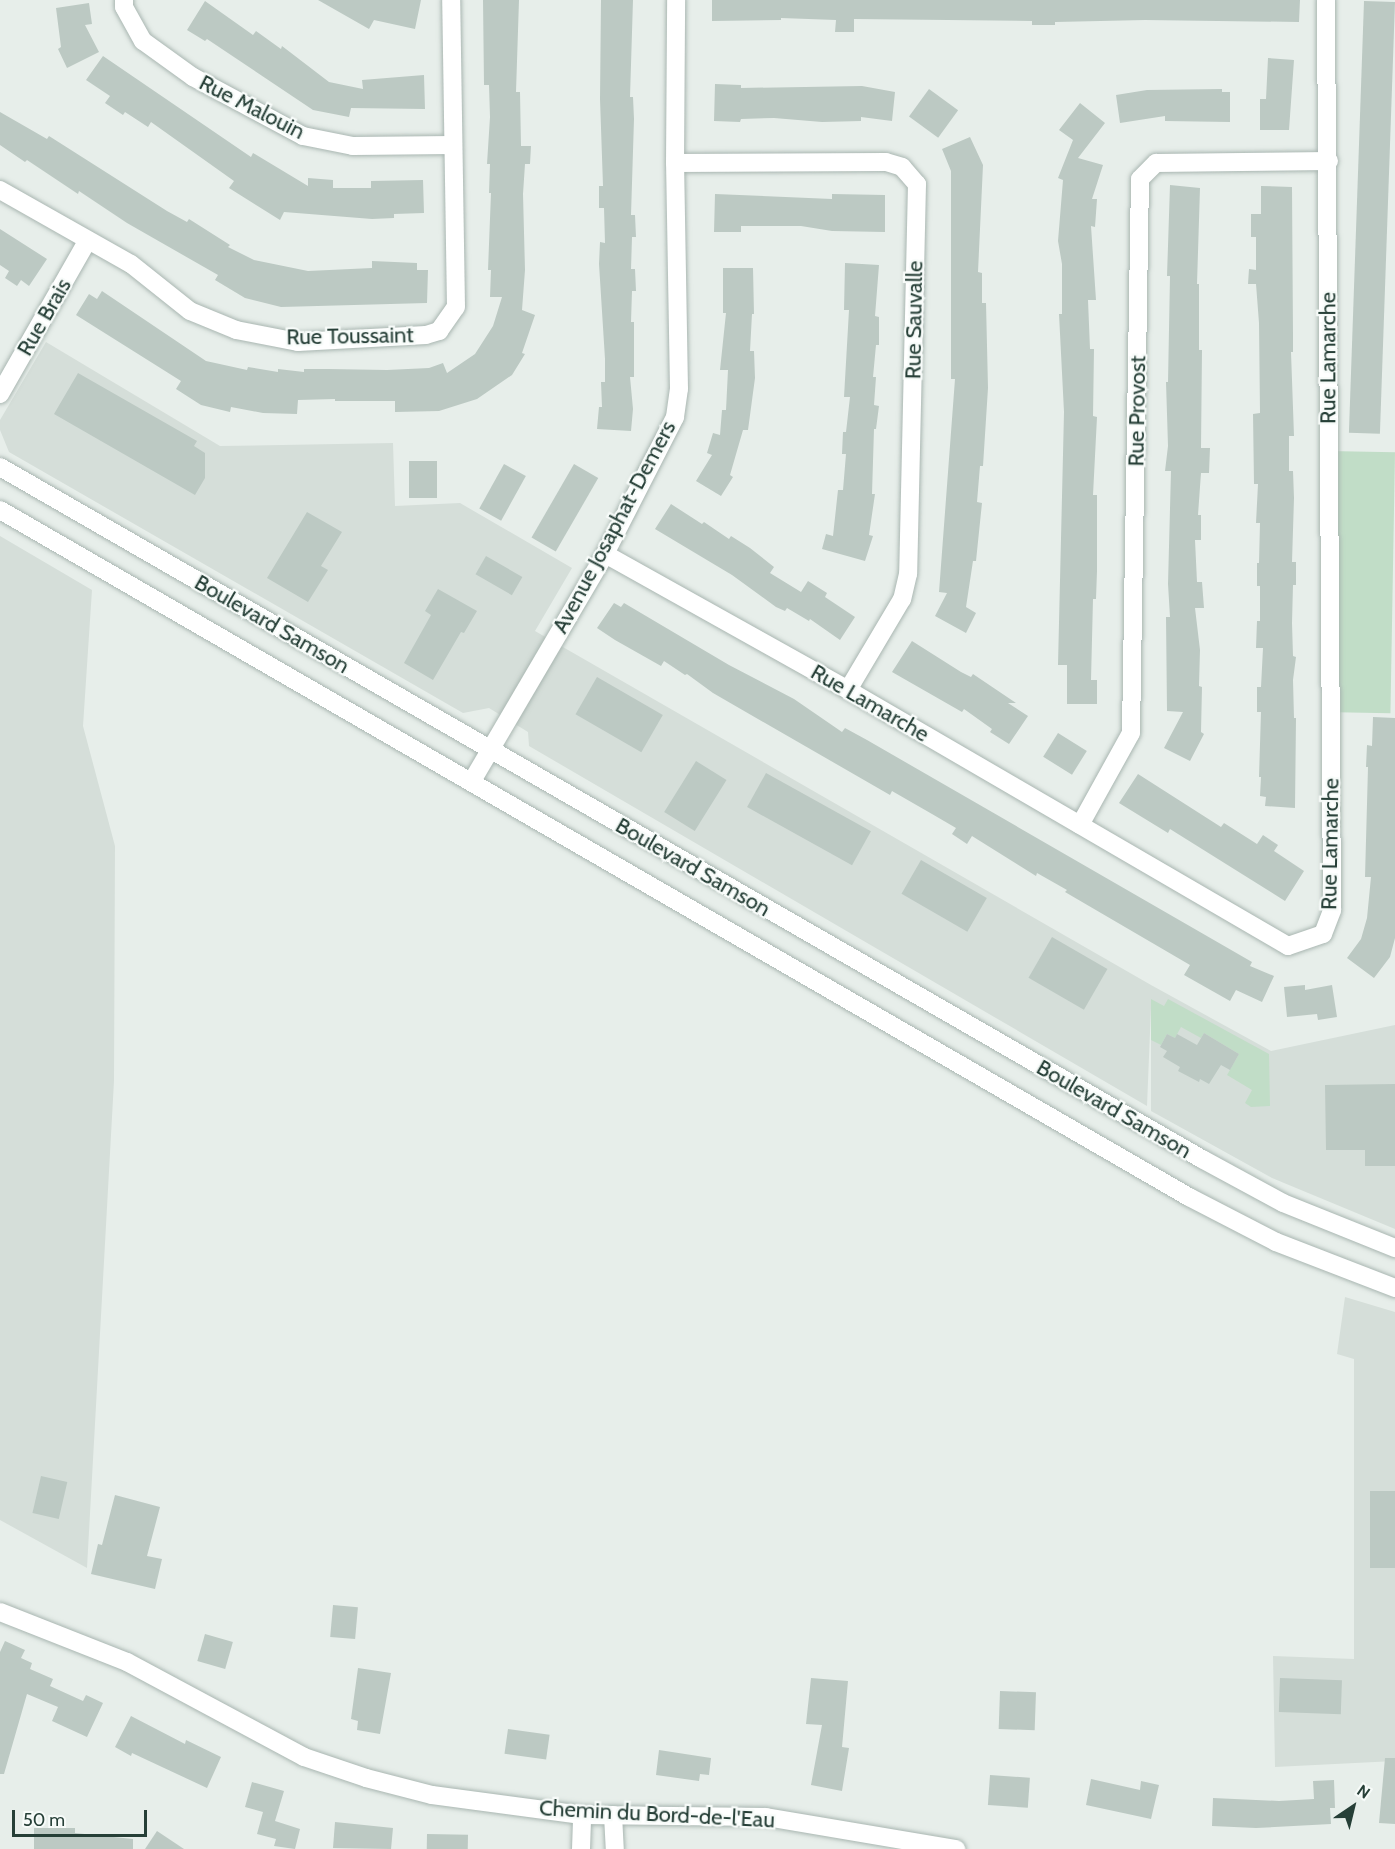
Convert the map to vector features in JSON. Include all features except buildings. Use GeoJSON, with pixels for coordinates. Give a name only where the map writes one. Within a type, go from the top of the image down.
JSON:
{"type":"FeatureCollection","features":[{"type":"Feature","properties":{"kind":"street","name":"Rue Malouin"},"geometry":{"type":"LineString","coordinates":[[124,0],[124,7],[143,41],[193,77],[303,136],[353,146],[453,145]]}},
{"type":"Feature","properties":{"kind":"street","name":"Rue Toussaint"},"geometry":{"type":"LineString","coordinates":[[0,190],[131,264],[190,311],[236,330],[298,342],[426,335],[439,331],[456,307],[451,0]]}},
{"type":"Feature","properties":{"kind":"street","name":"Avenue Josaphat-Demers"},"geometry":{"type":"LineString","coordinates":[[472,781],[604,554],[675,417],[679,389],[675,163],[676,0]]}},
{"type":"Feature","properties":{"kind":"street","name":"Rue Lamarche"},"geometry":{"type":"LineString","coordinates":[[604,554],[848,690],[1288,946],[1323,934],[1332,910],[1329,161],[1326,0]]}},
{"type":"Feature","properties":{"kind":"street","name":"Rue Provost"},"geometry":{"type":"LineString","coordinates":[[1080,825],[1131,733],[1140,179],[1156,163],[1329,161]]}},
{"type":"Feature","properties":{"kind":"street","name":"Rue Sauvalle"},"geometry":{"type":"LineString","coordinates":[[675,163],[886,162],[902,167],[917,184],[908,574],[902,599],[848,690]]}},
{"type":"Feature","properties":{"kind":"street","name":"Rue Brais"},"geometry":{"type":"LineString","coordinates":[[0,394],[88,240]]}},
{"type":"Feature","properties":{"kind":"street","name":"Boulevard Samson"},"geometry":{"type":"LineString","coordinates":[[0,467],[1234,1178],[1309,1215],[1395,1248]]}},
{"type":"Feature","properties":{"kind":"street","name":"Boulevard Samson"},"geometry":{"type":"LineString","coordinates":[[0,510],[1221,1215],[1276,1242],[1395,1288]]}},
{"type":"Feature","properties":{"kind":"street","name":"Chemin du Bord-de-l'Eau"},"geometry":{"type":"LineString","coordinates":[[0,1612],[127,1662],[304,1757],[366,1778],[432,1795],[582,1815],[766,1817],[956,1849]]}},
{"type":"Feature","properties":{"kind":"street"},"geometry":{"type":"LineString","coordinates":[[582,1815],[582,1849]]}},
{"type":"Feature","properties":{"kind":"street"},"geometry":{"type":"LineString","coordinates":[[613,1815],[615,1849]]}},
{"type":"Feature","properties":{"kind":"shaded area"},"geometry":{"type":"Polygon","coordinates":[[[46,342],[220,446],[393,443],[395,506],[460,503],[572,568],[535,631],[1151,985],[1271,1051],[1395,1025],[1395,1229],[1272,1178],[1151,1111],[1151,1008],[1147,1106],[529,746],[528,732],[489,708],[463,713],[9,452],[0,430],[0,420],[46,342]]]}},
{"type":"Feature","properties":{"kind":"shaded area"},"geometry":{"type":"Polygon","coordinates":[[[0,536],[92,590],[83,726],[115,846],[114,1081],[87,1568],[0,1520],[0,536]]]}},
{"type":"Feature","properties":{"kind":"shaded area"},"geometry":{"type":"Polygon","coordinates":[[[1345,1297],[1395,1312],[1395,1761],[1275,1767],[1273,1656],[1354,1659],[1354,1359],[1337,1354],[1345,1297]]]}},
{"type":"Feature","properties":{"kind":"green space"},"geometry":{"type":"Polygon","coordinates":[[[1328,451],[1395,452],[1390,713],[1323,712],[1328,451]]]}},
{"type":"Feature","properties":{"kind":"green space"},"geometry":{"type":"Polygon","coordinates":[[[1151,999],[1164,1006],[1168,999],[1269,1054],[1270,1106],[1251,1107],[1245,1103],[1252,1090],[1227,1075],[1239,1054],[1204,1033],[1201,1038],[1181,1027],[1175,1038],[1167,1034],[1161,1045],[1151,1040],[1151,999]]]}}]}
